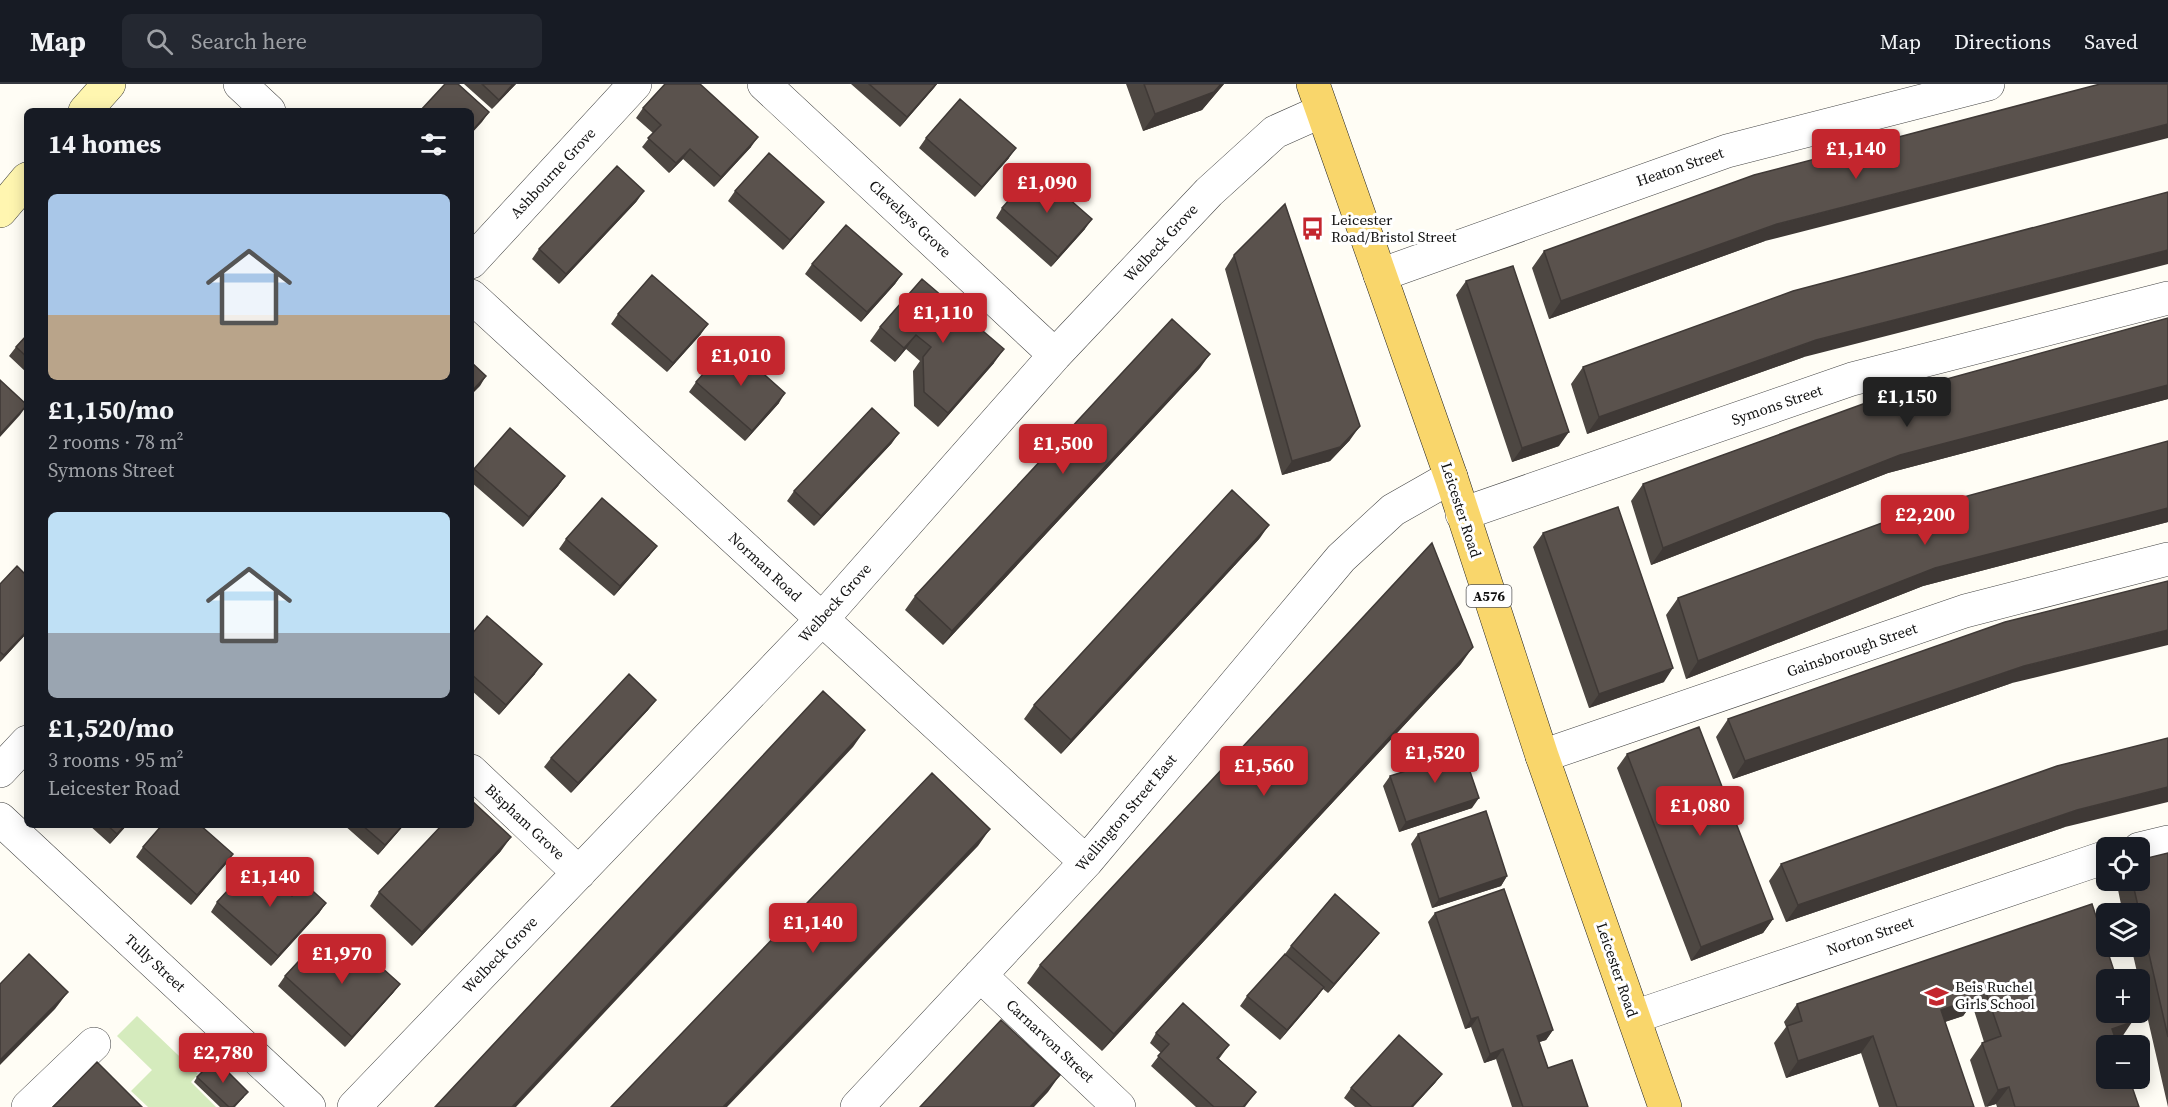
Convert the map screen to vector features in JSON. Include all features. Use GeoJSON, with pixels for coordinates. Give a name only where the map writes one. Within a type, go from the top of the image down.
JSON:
{"type":"FeatureCollection","features":[{"type":"Feature","properties":{"kind":"main road","name":"Leicester Road"},"geometry":{"type":"LineString","coordinates":[[1318,98],[1451,477],[1542,756],[1665,1107]]}},
{"type":"Feature","properties":{"kind":"street"},"geometry":{"type":"LineString","coordinates":[[89,108],[109,84]]}},
{"type":"Feature","properties":{"kind":"street"},"geometry":{"type":"LineString","coordinates":[[240,84],[267,108]]}},
{"type":"Feature","properties":{"kind":"street","name":"Ashbourne Grove"},"geometry":{"type":"LineString","coordinates":[[474,259],[635,84]]}},
{"type":"Feature","properties":{"kind":"street","name":"Cleveleys Grove"},"geometry":{"type":"LineString","coordinates":[[764,84],[1055,356]]}},
{"type":"Feature","properties":{"kind":"street","name":"Heaton Street"},"geometry":{"type":"LineString","coordinates":[[1380,275],[1726,151],[1988,84]]}},
{"type":"Feature","properties":{"kind":"street","name":"Welbeck Grove"},"geometry":{"type":"LineString","coordinates":[[354,1107],[822,619],[1055,356],[1209,192],[1275,132],[1318,98]]}},
{"type":"Feature","properties":{"kind":"street"},"geometry":{"type":"LineString","coordinates":[[0,211],[24,183]]}},
{"type":"Feature","properties":{"kind":"street","name":"Symons Street"},"geometry":{"type":"LineString","coordinates":[[1462,514],[1852,379],[2168,298]]}},
{"type":"Feature","properties":{"kind":"street","name":"Norman Road"},"geometry":{"type":"LineString","coordinates":[[474,299],[1086,862]]}},
{"type":"Feature","properties":{"kind":"street","name":"Wellington Street East"},"geometry":{"type":"LineString","coordinates":[[857,1107],[1086,862],[1341,558],[1393,510],[1451,477]]}},
{"type":"Feature","properties":{"kind":"street","name":"Gainsborough Street"},"geometry":{"type":"LineString","coordinates":[[1542,756],[1965,611],[2168,559]]}},
{"type":"Feature","properties":{"kind":"street"},"geometry":{"type":"LineString","coordinates":[[0,771],[24,745]]}},
{"type":"Feature","properties":{"kind":"street","name":"Bispham Grove"},"geometry":{"type":"LineString","coordinates":[[474,774],[579,873]]}},
{"type":"Feature","properties":{"kind":"street","name":"Tully Street"},"geometry":{"type":"LineString","coordinates":[[0,819],[309,1107]]}},
{"type":"Feature","properties":{"kind":"street"},"geometry":{"type":"LineString","coordinates":[[2150,846],[2168,842]]}},
{"type":"Feature","properties":{"kind":"street","name":"Norton Street"},"geometry":{"type":"LineString","coordinates":[[1634,1017],[2096,860]]}},
{"type":"Feature","properties":{"kind":"street","name":"Carnarvon Street"},"geometry":{"type":"LineString","coordinates":[[980,975],[1119,1107]]}},
{"type":"Feature","properties":{"kind":"street"},"geometry":{"type":"LineString","coordinates":[[28,1107],[94,1044]]}},
{"type":"Feature","properties":{"kind":"green space"},"geometry":{"type":"Polygon","coordinates":[[[137,1016],[198,1074],[191,1082],[216,1107],[148,1107],[131,1091],[152,1070],[117,1036],[137,1016]]]}},
{"type":"Feature","properties":{"kind":"building"},"geometry":{"type":"Polygon","coordinates":[[[445,84],[458,84],[489,112],[474,129],[474,108],[423,108],[445,84]]]}},
{"type":"Feature","properties":{"kind":"building"},"geometry":{"type":"Polygon","coordinates":[[[482,84],[513,84],[499,100],[482,84]]]}},
{"type":"Feature","properties":{"kind":"building"},"geometry":{"type":"Polygon","coordinates":[[[665,84],[700,84],[758,137],[721,177],[690,149],[676,163],[648,138],[661,125],[643,108],[665,84]]]}},
{"type":"Feature","properties":{"kind":"building"},"geometry":{"type":"Polygon","coordinates":[[[869,84],[936,84],[907,117],[869,84]]]}},
{"type":"Feature","properties":{"kind":"building"},"geometry":{"type":"Polygon","coordinates":[[[1144,84],[1221,84],[1214,92],[1155,114],[1144,84]]]}},
{"type":"Feature","properties":{"kind":"building"},"geometry":{"type":"Polygon","coordinates":[[[2100,84],[2168,84],[2168,124],[1777,224],[1561,301],[1544,251],[1754,175],[2100,84]]]}},
{"type":"Feature","properties":{"kind":"building"},"geometry":{"type":"Polygon","coordinates":[[[960,99],[1016,148],[982,187],[926,138],[960,99]]]}},
{"type":"Feature","properties":{"kind":"building"},"geometry":{"type":"Polygon","coordinates":[[[769,153],[824,202],[790,240],[735,191],[769,153]]]}},
{"type":"Feature","properties":{"kind":"building"},"geometry":{"type":"Polygon","coordinates":[[[617,166],[644,191],[566,274],[539,249],[617,166]]]}},
{"type":"Feature","properties":{"kind":"building"},"geometry":{"type":"Polygon","coordinates":[[[1036,170],[1092,219],[1058,257],[1002,208],[1036,170]]]}},
{"type":"Feature","properties":{"kind":"building"},"geometry":{"type":"Polygon","coordinates":[[[2168,192],[2168,250],[1816,340],[1599,417],[1583,367],[1793,291],[2168,192]]]}},
{"type":"Feature","properties":{"kind":"building"},"geometry":{"type":"Polygon","coordinates":[[[1285,204],[1360,426],[1340,447],[1292,461],[1234,255],[1285,204]]]}},
{"type":"Feature","properties":{"kind":"building"},"geometry":{"type":"Polygon","coordinates":[[[846,225],[902,274],[867,312],[812,264],[846,225]]]}},
{"type":"Feature","properties":{"kind":"building"},"geometry":{"type":"Polygon","coordinates":[[[1513,266],[1569,432],[1522,448],[1466,281],[1513,266]]]}},
{"type":"Feature","properties":{"kind":"building"},"geometry":{"type":"Polygon","coordinates":[[[652,275],[708,324],[673,363],[618,314],[652,275]]]}},
{"type":"Feature","properties":{"kind":"building"},"geometry":{"type":"Polygon","coordinates":[[[922,279],[1004,349],[948,413],[924,392],[923,357],[931,347],[916,335],[904,348],[880,327],[922,279]]]}},
{"type":"Feature","properties":{"kind":"building"},"geometry":{"type":"Polygon","coordinates":[[[2168,318],[2168,385],[1900,455],[1663,548],[1643,484],[1885,396],[2168,318]]]}},
{"type":"Feature","properties":{"kind":"building"},"geometry":{"type":"Polygon","coordinates":[[[1172,319],[1210,354],[952,631],[915,596],[1172,319]]]}},
{"type":"Feature","properties":{"kind":"building"},"geometry":{"type":"Polygon","coordinates":[[[24,338],[24,354],[16,347],[24,338]]]}},
{"type":"Feature","properties":{"kind":"building"},"geometry":{"type":"Polygon","coordinates":[[[730,344],[785,393],[752,431],[696,382],[730,344]]]}},
{"type":"Feature","properties":{"kind":"building"},"geometry":{"type":"Polygon","coordinates":[[[474,365],[486,376],[474,389],[474,365]]]}},
{"type":"Feature","properties":{"kind":"building"},"geometry":{"type":"Polygon","coordinates":[[[0,380],[24,402],[24,408],[0,434],[0,380]]]}},
{"type":"Feature","properties":{"kind":"building"},"geometry":{"type":"Polygon","coordinates":[[[872,408],[899,433],[821,516],[794,491],[872,408]]]}},
{"type":"Feature","properties":{"kind":"building"},"geometry":{"type":"Polygon","coordinates":[[[510,428],[565,476],[529,517],[474,469],[510,428]]]}},
{"type":"Feature","properties":{"kind":"building"},"geometry":{"type":"Polygon","coordinates":[[[2168,441],[2168,508],[1935,568],[1698,661],[1678,598],[1920,509],[2168,441]]]}},
{"type":"Feature","properties":{"kind":"building"},"geometry":{"type":"Polygon","coordinates":[[[1232,490],[1269,525],[1071,740],[1034,705],[1232,490]]]}},
{"type":"Feature","properties":{"kind":"building"},"geometry":{"type":"Polygon","coordinates":[[[602,498],[657,546],[620,586],[566,539],[602,498]]]}},
{"type":"Feature","properties":{"kind":"building"},"geometry":{"type":"Polygon","coordinates":[[[1618,507],[1673,668],[1599,694],[1543,533],[1618,507]]]}},
{"type":"Feature","properties":{"kind":"building"},"geometry":{"type":"Polygon","coordinates":[[[1432,543],[1473,647],[1114,1034],[1040,965],[1432,543]]]}},
{"type":"Feature","properties":{"kind":"building"},"geometry":{"type":"Polygon","coordinates":[[[17,566],[24,573],[24,634],[4,655],[0,652],[0,584],[17,566]]]}},
{"type":"Feature","properties":{"kind":"building"},"geometry":{"type":"Polygon","coordinates":[[[2168,581],[2168,630],[2024,666],[1745,761],[1728,719],[2005,622],[2168,581]]]}},
{"type":"Feature","properties":{"kind":"building"},"geometry":{"type":"Polygon","coordinates":[[[487,616],[542,664],[506,705],[474,677],[474,631],[487,616]]]}},
{"type":"Feature","properties":{"kind":"building"},"geometry":{"type":"Polygon","coordinates":[[[629,674],[656,700],[578,783],[551,758],[629,674]]]}},
{"type":"Feature","properties":{"kind":"building"},"geometry":{"type":"Polygon","coordinates":[[[823,691],[865,730],[512,1107],[435,1107],[823,691]]]}},
{"type":"Feature","properties":{"kind":"building"},"geometry":{"type":"Polygon","coordinates":[[[1699,727],[1773,919],[1701,947],[1627,754],[1699,727]]]}},
{"type":"Feature","properties":{"kind":"building"},"geometry":{"type":"Polygon","coordinates":[[[2168,738],[2168,787],[2077,810],[1798,905],[1781,864],[2057,766],[2168,738]]]}},
{"type":"Feature","properties":{"kind":"building"},"geometry":{"type":"Polygon","coordinates":[[[1461,745],[1479,798],[1406,822],[1390,776],[1412,769],[1410,762],[1461,745]]]}},
{"type":"Feature","properties":{"kind":"building"},"geometry":{"type":"Polygon","coordinates":[[[932,773],[990,829],[723,1107],[611,1107],[932,773]]]}},
{"type":"Feature","properties":{"kind":"building"},"geometry":{"type":"Polygon","coordinates":[[[474,803],[511,837],[422,932],[379,892],[439,828],[474,828],[474,803]]]}},
{"type":"Feature","properties":{"kind":"building"},"geometry":{"type":"Polygon","coordinates":[[[1486,811],[1507,876],[1439,899],[1418,834],[1486,811]]]}},
{"type":"Feature","properties":{"kind":"building"},"geometry":{"type":"Polygon","coordinates":[[[110,828],[122,828],[117,834],[110,828]]]}},
{"type":"Feature","properties":{"kind":"building"},"geometry":{"type":"Polygon","coordinates":[[[159,828],[203,828],[233,854],[197,895],[143,847],[159,828]]]}},
{"type":"Feature","properties":{"kind":"building"},"geometry":{"type":"Polygon","coordinates":[[[365,828],[400,828],[385,845],[365,828]]]}},
{"type":"Feature","properties":{"kind":"building"},"geometry":{"type":"Polygon","coordinates":[[[2168,853],[2168,1037],[2150,957],[2150,903],[2137,903],[2135,891],[2150,891],[2150,857],[2168,853]]]}},
{"type":"Feature","properties":{"kind":"building"},"geometry":{"type":"Polygon","coordinates":[[[254,862],[292,896],[304,883],[326,903],[278,956],[217,902],[254,862]]]}},
{"type":"Feature","properties":{"kind":"building"},"geometry":{"type":"Polygon","coordinates":[[[1504,889],[1553,1030],[1537,1036],[1548,1068],[1572,1060],[1588,1107],[1523,1107],[1503,1049],[1490,1054],[1478,1017],[1471,1019],[1435,913],[1504,889]]]}},
{"type":"Feature","properties":{"kind":"building"},"geometry":{"type":"Polygon","coordinates":[[[1335,894],[1379,933],[1334,984],[1291,946],[1335,894]]]}},
{"type":"Feature","properties":{"kind":"building"},"geometry":{"type":"Polygon","coordinates":[[[2092,904],[2096,916],[2096,957],[2109,957],[2113,969],[2096,969],[2096,1023],[2129,1023],[2112,1029],[2114,1035],[2096,1035],[2096,1089],[2133,1089],[2139,1107],[2015,1107],[2009,1087],[1998,1090],[1982,1043],[2001,1036],[1984,987],[1973,991],[1976,998],[1941,1010],[1974,1107],[1897,1107],[1873,1036],[1798,1061],[1787,1026],[1802,1021],[1797,1004],[2092,904]]]}},
{"type":"Feature","properties":{"kind":"building"},"geometry":{"type":"Polygon","coordinates":[[[322,936],[359,971],[371,958],[400,984],[352,1037],[285,976],[322,936]]]}},
{"type":"Feature","properties":{"kind":"building"},"geometry":{"type":"Polygon","coordinates":[[[29,954],[68,992],[0,1060],[0,984],[29,954]]]}},
{"type":"Feature","properties":{"kind":"building"},"geometry":{"type":"Polygon","coordinates":[[[1285,954],[1324,987],[1287,1030],[1247,996],[1285,954]]]}},
{"type":"Feature","properties":{"kind":"building"},"geometry":{"type":"Polygon","coordinates":[[[1183,1003],[1229,1045],[1217,1058],[1256,1092],[1243,1107],[1214,1107],[1158,1056],[1169,1044],[1156,1033],[1183,1003]]]}},
{"type":"Feature","properties":{"kind":"building"},"geometry":{"type":"Polygon","coordinates":[[[1001,1020],[1060,1075],[1030,1107],[920,1107],[1001,1020]]]}},
{"type":"Feature","properties":{"kind":"building"},"geometry":{"type":"Polygon","coordinates":[[[1399,1035],[1442,1074],[1411,1107],[1372,1107],[1351,1088],[1399,1035]]]}},
{"type":"Feature","properties":{"kind":"building"},"geometry":{"type":"Polygon","coordinates":[[[215,1059],[248,1092],[233,1107],[229,1107],[197,1077],[215,1059]]]}},
{"type":"Feature","properties":{"kind":"building"},"geometry":{"type":"Polygon","coordinates":[[[97,1062],[142,1107],[53,1107],[97,1062]]]}},
{"type":"Feature","properties":{"kind":"place","name":"Leicester Road/Bristol Street"},"geometry":{"type":"Point","coordinates":[1313,229]}},
{"type":"Feature","properties":{"kind":"place","name":"Beis Ruchel Girls School"},"geometry":{"type":"Point","coordinates":[1937,996]}}]}
